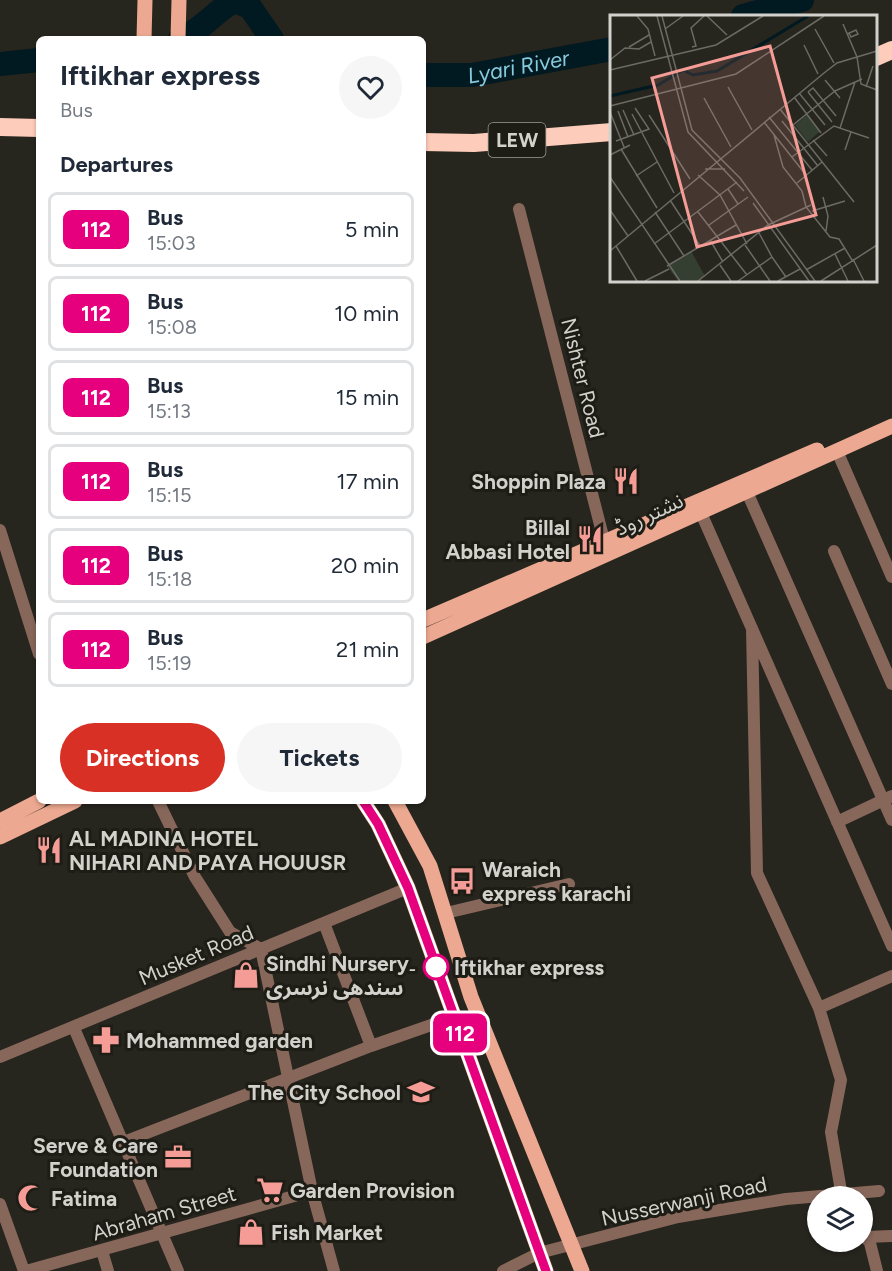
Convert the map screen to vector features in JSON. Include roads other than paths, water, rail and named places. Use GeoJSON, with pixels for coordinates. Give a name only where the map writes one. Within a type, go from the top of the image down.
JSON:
{"type":"FeatureCollection","features":[{"type":"Feature","properties":{"kind":"highway"},"geometry":{"type":"LineString","coordinates":[[877,57],[892,50]]}},
{"type":"Feature","properties":{"kind":"highway"},"geometry":{"type":"LineString","coordinates":[[0,127],[36,128]]}},
{"type":"Feature","properties":{"kind":"highway","name":"LEW"},"geometry":{"type":"LineString","coordinates":[[426,142],[474,143],[610,132]]}},
{"type":"Feature","properties":{"kind":"main road"},"geometry":{"type":"LineString","coordinates":[[144,36],[145,0]]}},
{"type":"Feature","properties":{"kind":"main road"},"geometry":{"type":"LineString","coordinates":[[178,36],[179,0]]}},
{"type":"Feature","properties":{"kind":"main road","name":"نشتر روڈ"},"geometry":{"type":"LineString","coordinates":[[426,615],[892,417]]}},
{"type":"Feature","properties":{"kind":"main road","name":"نشتر روڈ"},"geometry":{"type":"LineString","coordinates":[[426,636],[608,556],[892,426]]}},
{"type":"Feature","properties":{"kind":"main road"},"geometry":{"type":"LineString","coordinates":[[0,821],[36,803]]}},
{"type":"Feature","properties":{"kind":"main road"},"geometry":{"type":"LineString","coordinates":[[0,837],[69,804]]}},
{"type":"Feature","properties":{"kind":"main road"},"geometry":{"type":"LineString","coordinates":[[365,804],[378,824],[408,888],[546,1271]]}},
{"type":"Feature","properties":{"kind":"main road"},"geometry":{"type":"LineString","coordinates":[[396,804],[430,866],[471,997],[582,1271]]}},
{"type":"Feature","properties":{"kind":"street","name":"Nishter Road"},"geometry":{"type":"LineString","coordinates":[[519,209],[608,556]]}},
{"type":"Feature","properties":{"kind":"street"},"geometry":{"type":"LineString","coordinates":[[837,451],[892,577]]}},
{"type":"Feature","properties":{"kind":"street"},"geometry":{"type":"LineString","coordinates":[[747,492],[888,798],[892,820]]}},
{"type":"Feature","properties":{"kind":"street"},"geometry":{"type":"LineString","coordinates":[[701,513],[892,946]]}},
{"type":"Feature","properties":{"kind":"street"},"geometry":{"type":"LineString","coordinates":[[0,530],[36,644]]}},
{"type":"Feature","properties":{"kind":"street"},"geometry":{"type":"LineString","coordinates":[[834,551],[892,684]]}},
{"type":"Feature","properties":{"kind":"street"},"geometry":{"type":"LineString","coordinates":[[752,628],[757,873],[819,1008],[841,1080],[831,1132],[840,1186]]}},
{"type":"Feature","properties":{"kind":"street"},"geometry":{"type":"LineString","coordinates":[[837,822],[888,798]]}},
{"type":"Feature","properties":{"kind":"street"},"geometry":{"type":"LineString","coordinates":[[159,804],[195,877],[231,932],[261,949],[312,1191],[334,1271]]}},
{"type":"Feature","properties":{"kind":"street"},"geometry":{"type":"LineString","coordinates":[[446,913],[569,884]]}},
{"type":"Feature","properties":{"kind":"street","name":"Musket Road"},"geometry":{"type":"LineString","coordinates":[[0,1057],[408,888]]}},
{"type":"Feature","properties":{"kind":"street"},"geometry":{"type":"LineString","coordinates":[[324,922],[371,1046]]}},
{"type":"Feature","properties":{"kind":"street"},"geometry":{"type":"LineString","coordinates":[[819,1008],[892,976]]}},
{"type":"Feature","properties":{"kind":"street"},"geometry":{"type":"LineString","coordinates":[[121,1143],[371,1046],[454,1017]]}},
{"type":"Feature","properties":{"kind":"street"},"geometry":{"type":"LineString","coordinates":[[74,1028],[121,1143],[178,1271]]}},
{"type":"Feature","properties":{"kind":"street","name":"Abraham Street"},"geometry":{"type":"LineString","coordinates":[[25,1271],[312,1191]]}},
{"type":"Feature","properties":{"kind":"street","name":"Nusserwanji Road"},"geometry":{"type":"LineString","coordinates":[[873,1192],[879,1191]]}},
{"type":"Feature","properties":{"kind":"street","name":"Nusserwanji Road"},"geometry":{"type":"LineString","coordinates":[[503,1271],[539,1253],[678,1217],[786,1199],[807,1198]]}},
{"type":"Feature","properties":{"kind":"street"},"geometry":{"type":"LineString","coordinates":[[0,1204],[25,1271]]}},
{"type":"Feature","properties":{"kind":"street"},"geometry":{"type":"LineString","coordinates":[[873,1235],[892,1236]]}},
{"type":"Feature","properties":{"kind":"street"},"geometry":{"type":"LineString","coordinates":[[102,1251],[108,1271]]}},
{"type":"Feature","properties":{"kind":"street"},"geometry":{"type":"LineString","coordinates":[[872,1252],[877,1271]]}},
{"type":"Feature","properties":{"kind":"waterway","name":"Lyari River"},"geometry":{"type":"LineString","coordinates":[[747,15],[802,0]]}},
{"type":"Feature","properties":{"kind":"waterway","name":"Lyari River"},"geometry":{"type":"LineString","coordinates":[[186,36],[234,1],[250,7],[270,36]]}},
{"type":"Feature","properties":{"kind":"waterway","name":"Lyari River"},"geometry":{"type":"LineString","coordinates":[[426,75],[472,75],[610,49]]}},
{"type":"Feature","properties":{"kind":"waterway","name":"Lyari River"},"geometry":{"type":"LineString","coordinates":[[0,64],[36,60]]}},
{"type":"Feature","properties":{"kind":"place","name":"Shoppin Plaza"},"geometry":{"type":"Point","coordinates":[626,481]}},
{"type":"Feature","properties":{"kind":"place","name":"Billal Abbasi Hotel"},"geometry":{"type":"Point","coordinates":[590,539]}},
{"type":"Feature","properties":{"kind":"place","name":"AL MADINA HOTEL NIHARI AND PAYA HOUUSR"},"geometry":{"type":"Point","coordinates":[49,850]}},
{"type":"Feature","properties":{"kind":"place","name":"Waraich express karachi"},"geometry":{"type":"Point","coordinates":[462,881]}},
{"type":"Feature","properties":{"kind":"place","name":"Iftikhar express"},"geometry":{"type":"Point","coordinates":[436,967]}},
{"type":"Feature","properties":{"kind":"place","name":"Sindhi Nursery۔ سندھی نرسری"},"geometry":{"type":"Point","coordinates":[246,975]}},
{"type":"Feature","properties":{"kind":"place","name":"Mohammed garden"},"geometry":{"type":"Point","coordinates":[106,1040]}},
{"type":"Feature","properties":{"kind":"place","name":"The City School"},"geometry":{"type":"Point","coordinates":[421,1092]}},
{"type":"Feature","properties":{"kind":"place","name":"Serve & Care Foundation"},"geometry":{"type":"Point","coordinates":[178,1157]}},
{"type":"Feature","properties":{"kind":"place","name":"Garden Provision"},"geometry":{"type":"Point","coordinates":[270,1190]}},
{"type":"Feature","properties":{"kind":"place","name":"Fatima"},"geometry":{"type":"Point","coordinates":[31,1198]}},
{"type":"Feature","properties":{"kind":"place","name":"Fish Market"},"geometry":{"type":"Point","coordinates":[251,1232]}}]}
